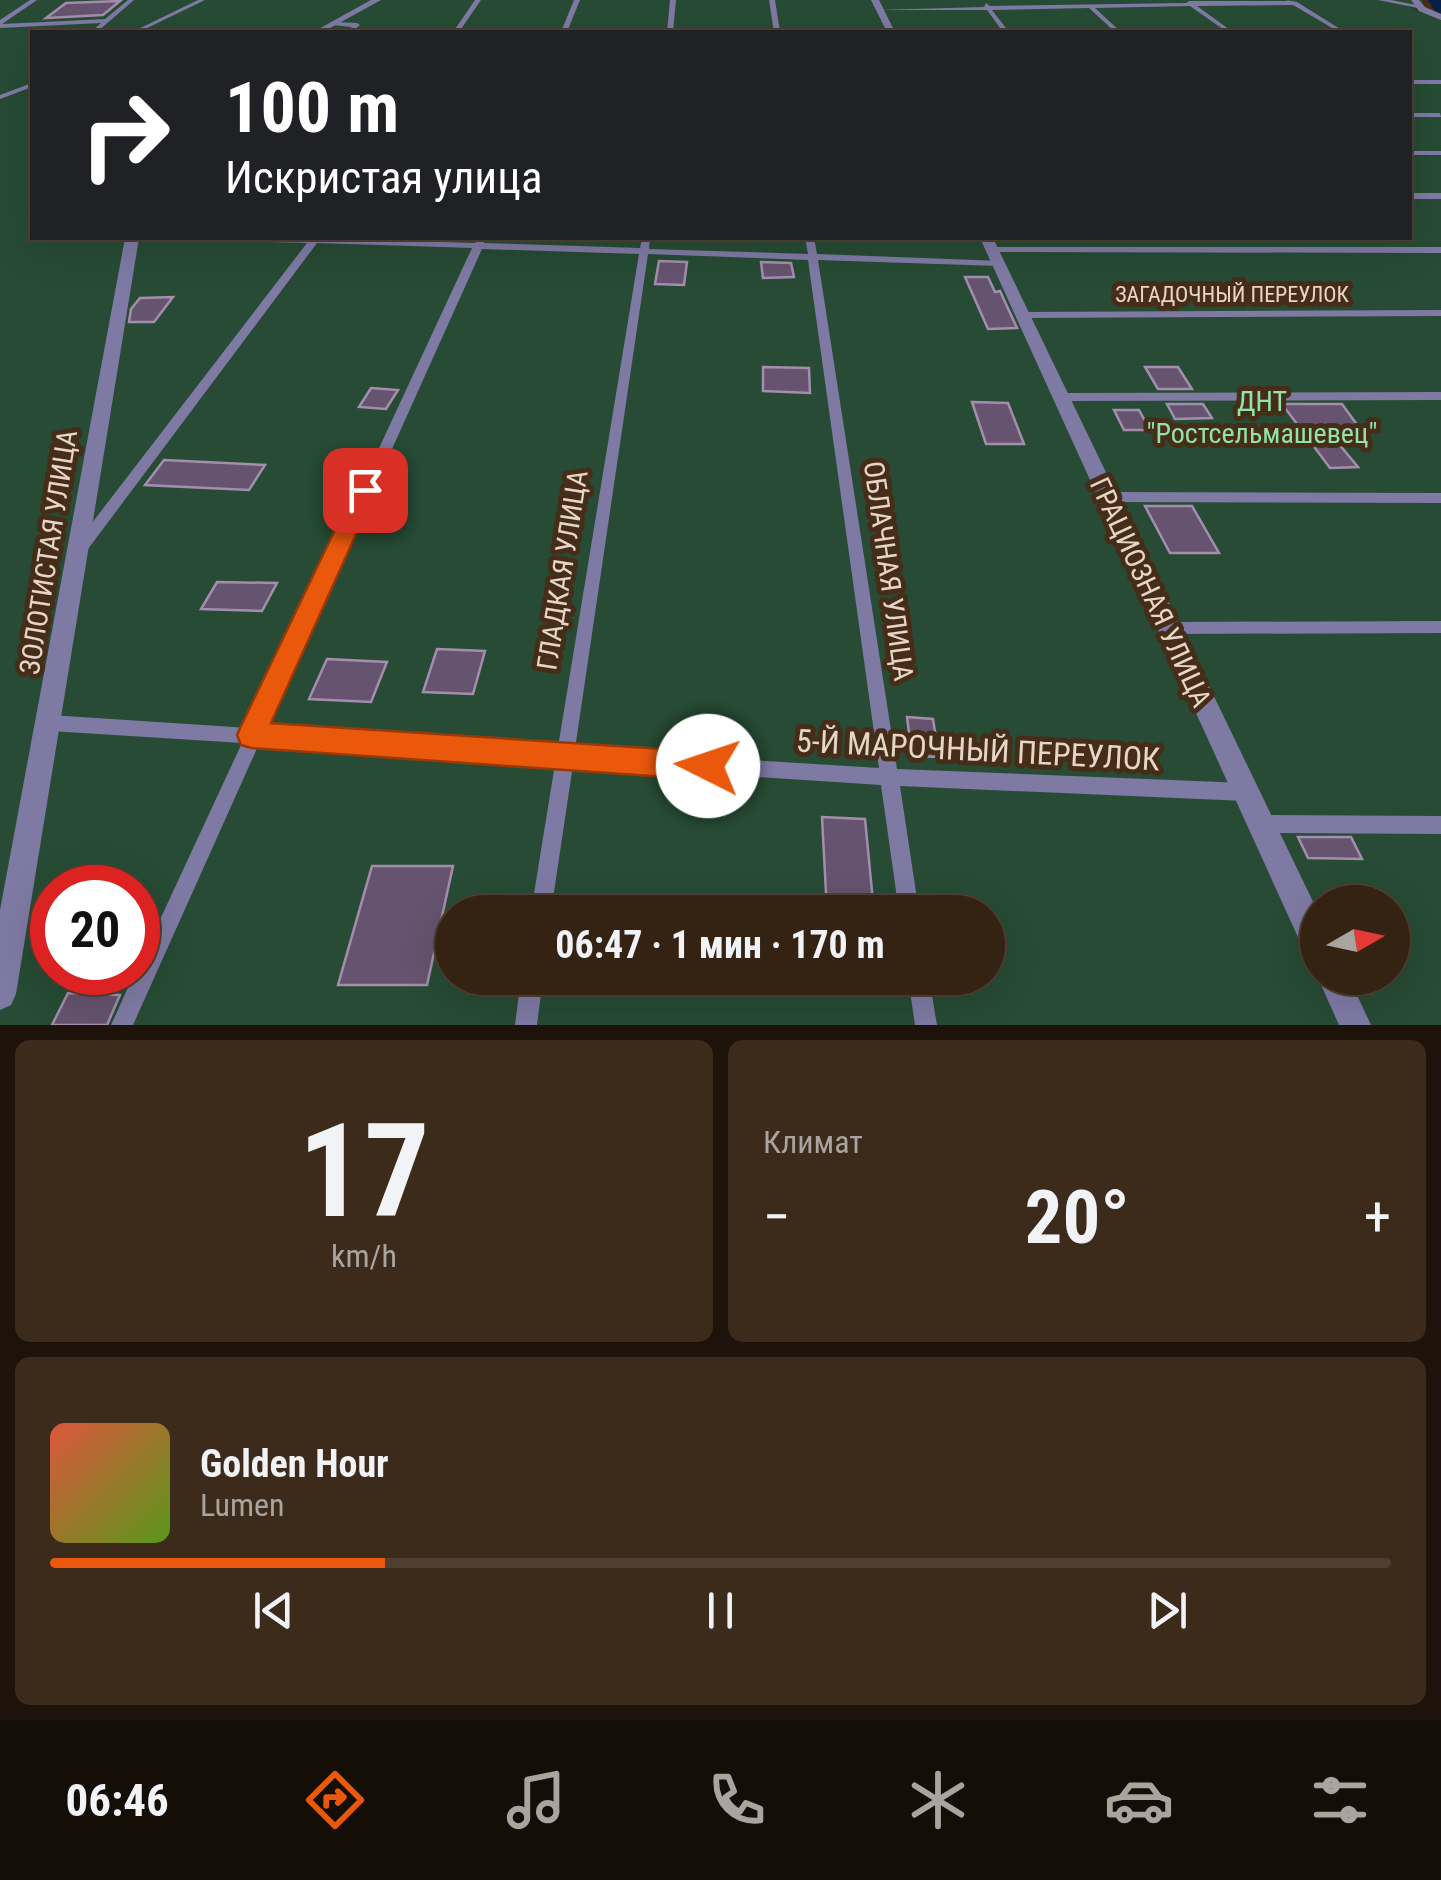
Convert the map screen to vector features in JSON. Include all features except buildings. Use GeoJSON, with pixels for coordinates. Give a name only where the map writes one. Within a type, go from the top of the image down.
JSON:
{"type":"FeatureCollection","features":[{"type":"Feature","properties":{"kind":"street"},"geometry":{"type":"LineString","coordinates":[[322,30],[377,0]]}},
{"type":"Feature","properties":{"kind":"street"},"geometry":{"type":"LineString","coordinates":[[1416,3],[1441,17]]}},
{"type":"Feature","properties":{"kind":"street"},"geometry":{"type":"LineString","coordinates":[[878,5],[890,30]]}},
{"type":"Feature","properties":{"kind":"street","name":"ЗОЛОТИСТАЯ УЛИЦА"},"geometry":{"type":"LineString","coordinates":[[0,994],[132,240]]}},
{"type":"Feature","properties":{"kind":"street","name":"ГРАЦИОЗНАЯ УЛИЦА"},"geometry":{"type":"LineString","coordinates":[[992,250],[1300,909]]}},
{"type":"Feature","properties":{"kind":"street"},"geometry":{"type":"LineString","coordinates":[[1340,995],[1355,1025]]}},
{"type":"Feature","properties":{"kind":"lane"},"geometry":{"type":"LineString","coordinates":[[0,24],[34,0]]}},
{"type":"Feature","properties":{"kind":"lane"},"geometry":{"type":"LineString","coordinates":[[96,30],[132,0]]}},
{"type":"Feature","properties":{"kind":"lane"},"geometry":{"type":"LineString","coordinates":[[139,30],[202,0]]}},
{"type":"Feature","properties":{"kind":"lane"},"geometry":{"type":"LineString","coordinates":[[457,30],[478,0]]}},
{"type":"Feature","properties":{"kind":"lane"},"geometry":{"type":"LineString","coordinates":[[565,30],[576,0]]}},
{"type":"Feature","properties":{"kind":"lane"},"geometry":{"type":"LineString","coordinates":[[670,30],[674,0]]}},
{"type":"Feature","properties":{"kind":"lane"},"geometry":{"type":"LineString","coordinates":[[772,0],[777,30]]}},
{"type":"Feature","properties":{"kind":"lane"},"geometry":{"type":"LineString","coordinates":[[982,0],[1004,30]]}},
{"type":"Feature","properties":{"kind":"lane"},"geometry":{"type":"LineString","coordinates":[[1084,0],[1116,30]]}},
{"type":"Feature","properties":{"kind":"lane"},"geometry":{"type":"LineString","coordinates":[[1381,0],[1416,3]]}},
{"type":"Feature","properties":{"kind":"lane"},"geometry":{"type":"LineString","coordinates":[[1188,2],[1227,30]]}},
{"type":"Feature","properties":{"kind":"lane"},"geometry":{"type":"LineString","coordinates":[[878,5],[988,8],[1292,2],[1339,30]]}},
{"type":"Feature","properties":{"kind":"lane"},"geometry":{"type":"LineString","coordinates":[[0,24],[105,21]]}},
{"type":"Feature","properties":{"kind":"lane"},"geometry":{"type":"LineString","coordinates":[[334,24],[358,25],[352,30]]}},
{"type":"Feature","properties":{"kind":"lane"},"geometry":{"type":"LineString","coordinates":[[1412,75],[1424,82]]}},
{"type":"Feature","properties":{"kind":"lane"},"geometry":{"type":"LineString","coordinates":[[1412,82],[1441,82]]}},
{"type":"Feature","properties":{"kind":"lane"},"geometry":{"type":"LineString","coordinates":[[1,96],[30,86]]}},
{"type":"Feature","properties":{"kind":"lane"},"geometry":{"type":"LineString","coordinates":[[1412,115],[1440,115]]}},
{"type":"Feature","properties":{"kind":"lane"},"geometry":{"type":"LineString","coordinates":[[1412,153],[1441,153]]}},
{"type":"Feature","properties":{"kind":"lane"},"geometry":{"type":"LineString","coordinates":[[1412,196],[1441,196]]}},
{"type":"Feature","properties":{"kind":"lane"},"geometry":{"type":"LineString","coordinates":[[76,553],[314,240]]}},
{"type":"Feature","properties":{"kind":"lane"},"geometry":{"type":"LineString","coordinates":[[398,240],[645,245],[814,259],[992,250],[1441,250]]}},
{"type":"Feature","properties":{"kind":"lane","name":"ОБЛАЧНАЯ УЛИЦА"},"geometry":{"type":"LineString","coordinates":[[810,240],[906,895]]}},
{"type":"Feature","properties":{"kind":"lane"},"geometry":{"type":"LineString","coordinates":[[122,1025],[251,735],[480,242]]}},
{"type":"Feature","properties":{"kind":"lane","name":"ГЛАДКАЯ УЛИЦА"},"geometry":{"type":"LineString","coordinates":[[543,895],[645,245]]}},
{"type":"Feature","properties":{"kind":"lane","name":"ЗАГАДОЧНЫЙ ПЕРЕУЛОК"},"geometry":{"type":"LineString","coordinates":[[1024,315],[1441,313]]}},
{"type":"Feature","properties":{"kind":"lane"},"geometry":{"type":"LineString","coordinates":[[1061,397],[1441,396]]}},
{"type":"Feature","properties":{"kind":"lane"},"geometry":{"type":"LineString","coordinates":[[1106,498],[1441,498]]}},
{"type":"Feature","properties":{"kind":"lane"},"geometry":{"type":"LineString","coordinates":[[1168,628],[1441,627]]}},
{"type":"Feature","properties":{"kind":"lane","name":"5-Й МАРОЧНЫЙ ПЕРЕУЛОК"},"geometry":{"type":"LineString","coordinates":[[50,723],[888,777],[1245,792]]}},
{"type":"Feature","properties":{"kind":"lane"},"geometry":{"type":"LineString","coordinates":[[1259,824],[1441,825]]}},
{"type":"Feature","properties":{"kind":"lane"},"geometry":{"type":"LineString","coordinates":[[526,1025],[530,995]]}},
{"type":"Feature","properties":{"kind":"lane"},"geometry":{"type":"LineString","coordinates":[[921,995],[926,1025]]}},
{"type":"Feature","properties":{"kind":"green space","name":"ДНТ \"Ростсельмашевец\""},"geometry":{"type":"Polygon","coordinates":[[[0,0],[1423,0],[1422,7],[1410,7],[1441,19],[1441,1025],[0,1025],[0,0]]]}},
{"type":"Feature","properties":{"kind":"waterway"},"geometry":{"type":"LineString","coordinates":[[1437,0],[1441,7]]}},
{"type":"Feature","properties":{"kind":"route"},"geometry":{"type":"LineString","coordinates":[[365,490],[251,735],[708,766]]}}]}
